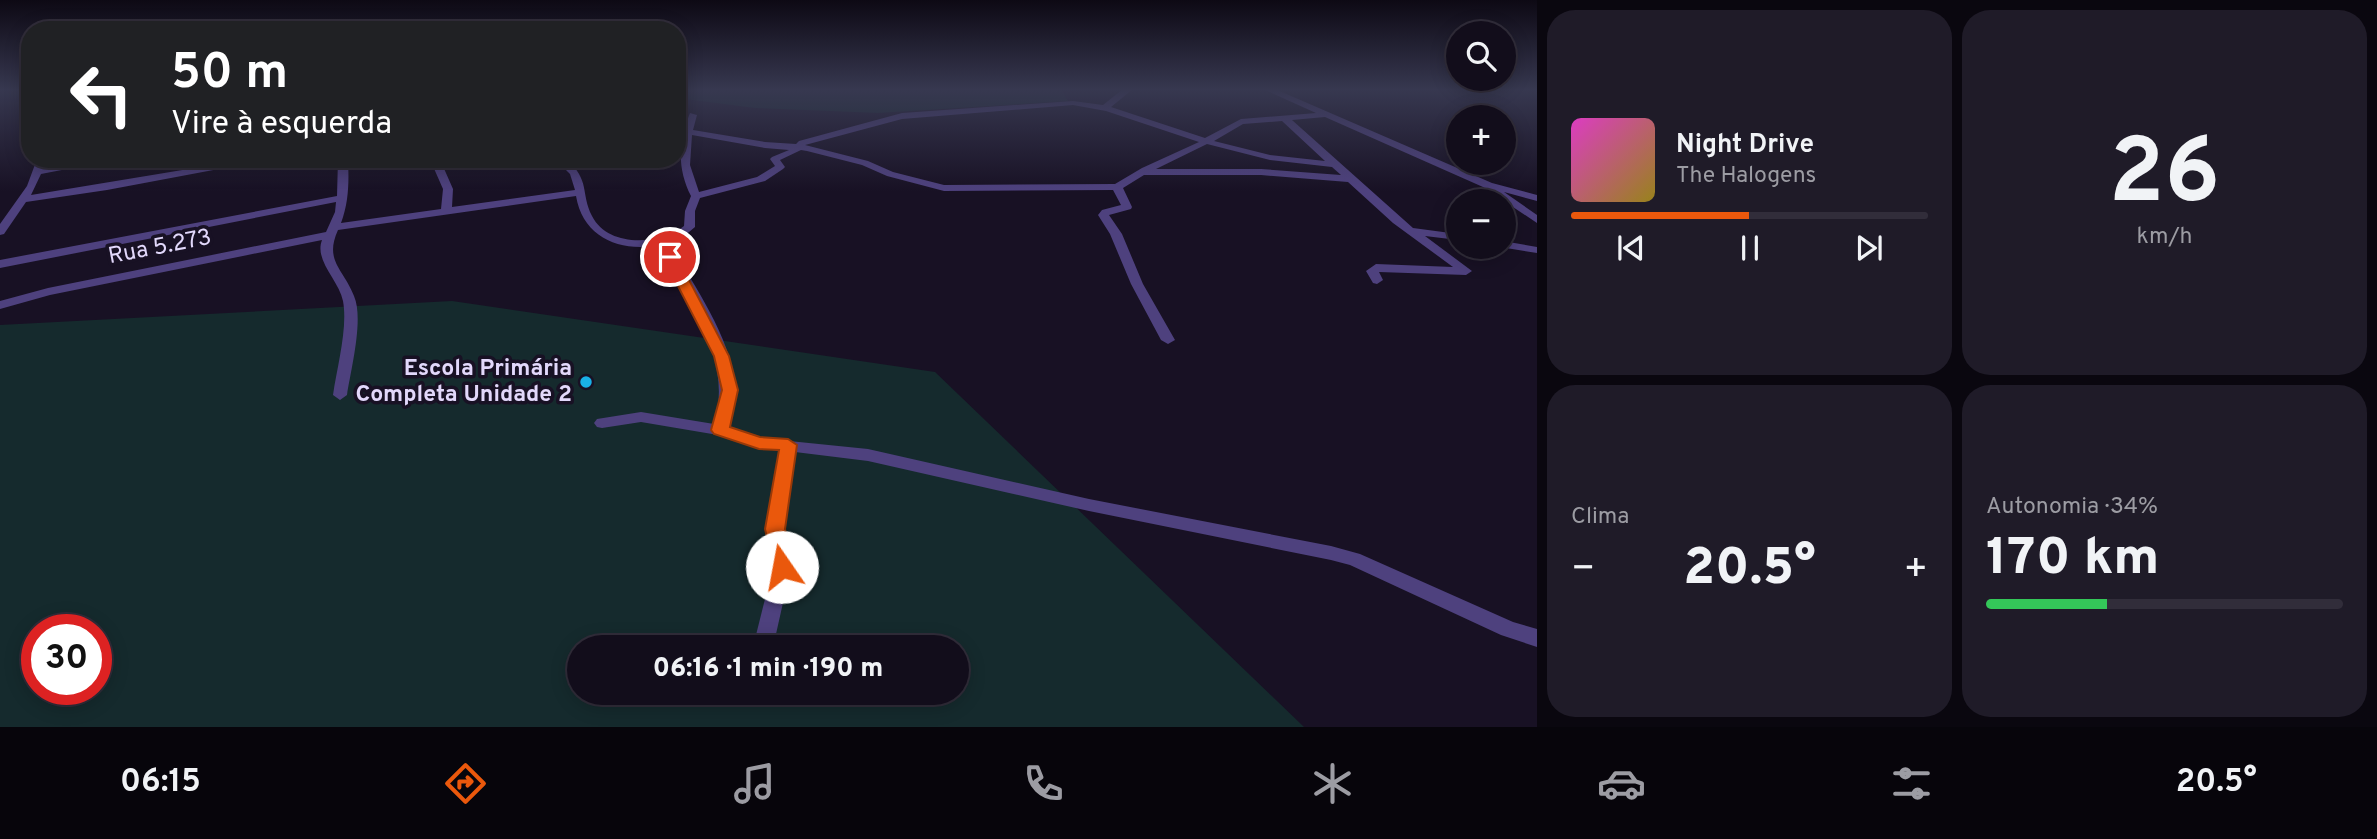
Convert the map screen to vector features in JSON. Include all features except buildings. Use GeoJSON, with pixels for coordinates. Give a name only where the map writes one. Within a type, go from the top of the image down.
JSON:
{"type":"FeatureCollection","features":[{"type":"Feature","properties":{"kind":"street"},"geometry":{"type":"LineString","coordinates":[[686,155],[691,123]]}},
{"type":"Feature","properties":{"kind":"street"},"geometry":{"type":"LineString","coordinates":[[696,196],[766,177],[780,167],[775,159],[805,142],[876,123]]}},
{"type":"Feature","properties":{"kind":"street"},"geometry":{"type":"LineString","coordinates":[[1150,123],[1207,142],[1292,160],[1334,164]]}},
{"type":"Feature","properties":{"kind":"street"},"geometry":{"type":"LineString","coordinates":[[689,132],[759,145],[799,146],[944,188],[1117,187],[1141,172],[1207,142],[1239,123]]}},
{"type":"Feature","properties":{"kind":"street"},"geometry":{"type":"LineString","coordinates":[[1289,123],[1408,230],[1466,271],[1376,268],[1372,271],[1377,280]]}},
{"type":"Feature","properties":{"kind":"street"},"geometry":{"type":"LineString","coordinates":[[1343,123],[1488,185],[1537,198]]}},
{"type":"Feature","properties":{"kind":"street"},"geometry":{"type":"LineString","coordinates":[[0,232],[23,199],[39,168]]}},
{"type":"Feature","properties":{"kind":"street"},"geometry":{"type":"LineString","coordinates":[[37,172],[61,168]]}},
{"type":"Feature","properties":{"kind":"street"},"geometry":{"type":"LineString","coordinates":[[23,199],[212,168]]}},
{"type":"Feature","properties":{"kind":"street"},"geometry":{"type":"LineString","coordinates":[[340,395],[351,317],[349,298],[326,254],[342,198],[344,168]]}},
{"type":"Feature","properties":{"kind":"street"},"geometry":{"type":"LineString","coordinates":[[439,168],[448,189],[446,212]]}},
{"type":"Feature","properties":{"kind":"street"},"geometry":{"type":"LineString","coordinates":[[570,168],[578,176],[585,214],[599,232],[645,244],[675,240],[689,227],[690,211],[696,196],[684,168]]}},
{"type":"Feature","properties":{"kind":"street"},"geometry":{"type":"LineString","coordinates":[[1141,172],[1261,172],[1349,178]]}},
{"type":"Feature","properties":{"kind":"street"},"geometry":{"type":"LineString","coordinates":[[1488,185],[1537,220]]}},
{"type":"Feature","properties":{"kind":"street"},"geometry":{"type":"LineString","coordinates":[[1117,187],[1127,207],[1103,215],[1116,234],[1137,284],[1168,340]]}},
{"type":"Feature","properties":{"kind":"street","name":"Rua 5.273"},"geometry":{"type":"LineString","coordinates":[[0,305],[48,292],[331,231],[579,193]]}},
{"type":"Feature","properties":{"kind":"street"},"geometry":{"type":"LineString","coordinates":[[0,264],[342,198]]}},
{"type":"Feature","properties":{"kind":"street"},"geometry":{"type":"LineString","coordinates":[[1408,230],[1446,235]]}},
{"type":"Feature","properties":{"kind":"street"},"geometry":{"type":"LineString","coordinates":[[664,243],[722,356],[730,390],[720,430]]}},
{"type":"Feature","properties":{"kind":"street"},"geometry":{"type":"LineString","coordinates":[[1516,246],[1537,250]]}},
{"type":"Feature","properties":{"kind":"street"},"geometry":{"type":"LineString","coordinates":[[602,423],[641,417],[720,430],[759,443],[868,455],[1088,505],[1331,553],[1354,559],[1508,629],[1537,638]]}},
{"type":"Feature","properties":{"kind":"street"},"geometry":{"type":"LineString","coordinates":[[766,635],[782,567],[775,529],[788,445]]}},
{"type":"Feature","properties":{"kind":"green space"},"geometry":{"type":"Polygon","coordinates":[[[452,301],[935,372],[1304,727],[0,727],[0,325],[452,301]]]}},
{"type":"Feature","properties":{"kind":"place","name":"Escola Primária Completa Unidade 2"},"geometry":{"type":"Point","coordinates":[586,382]}},
{"type":"Feature","properties":{"kind":"route"},"geometry":{"type":"LineString","coordinates":[[670,257],[722,356],[730,390],[725,420],[720,430],[759,443],[788,445],[775,529],[782,567]]}}]}
